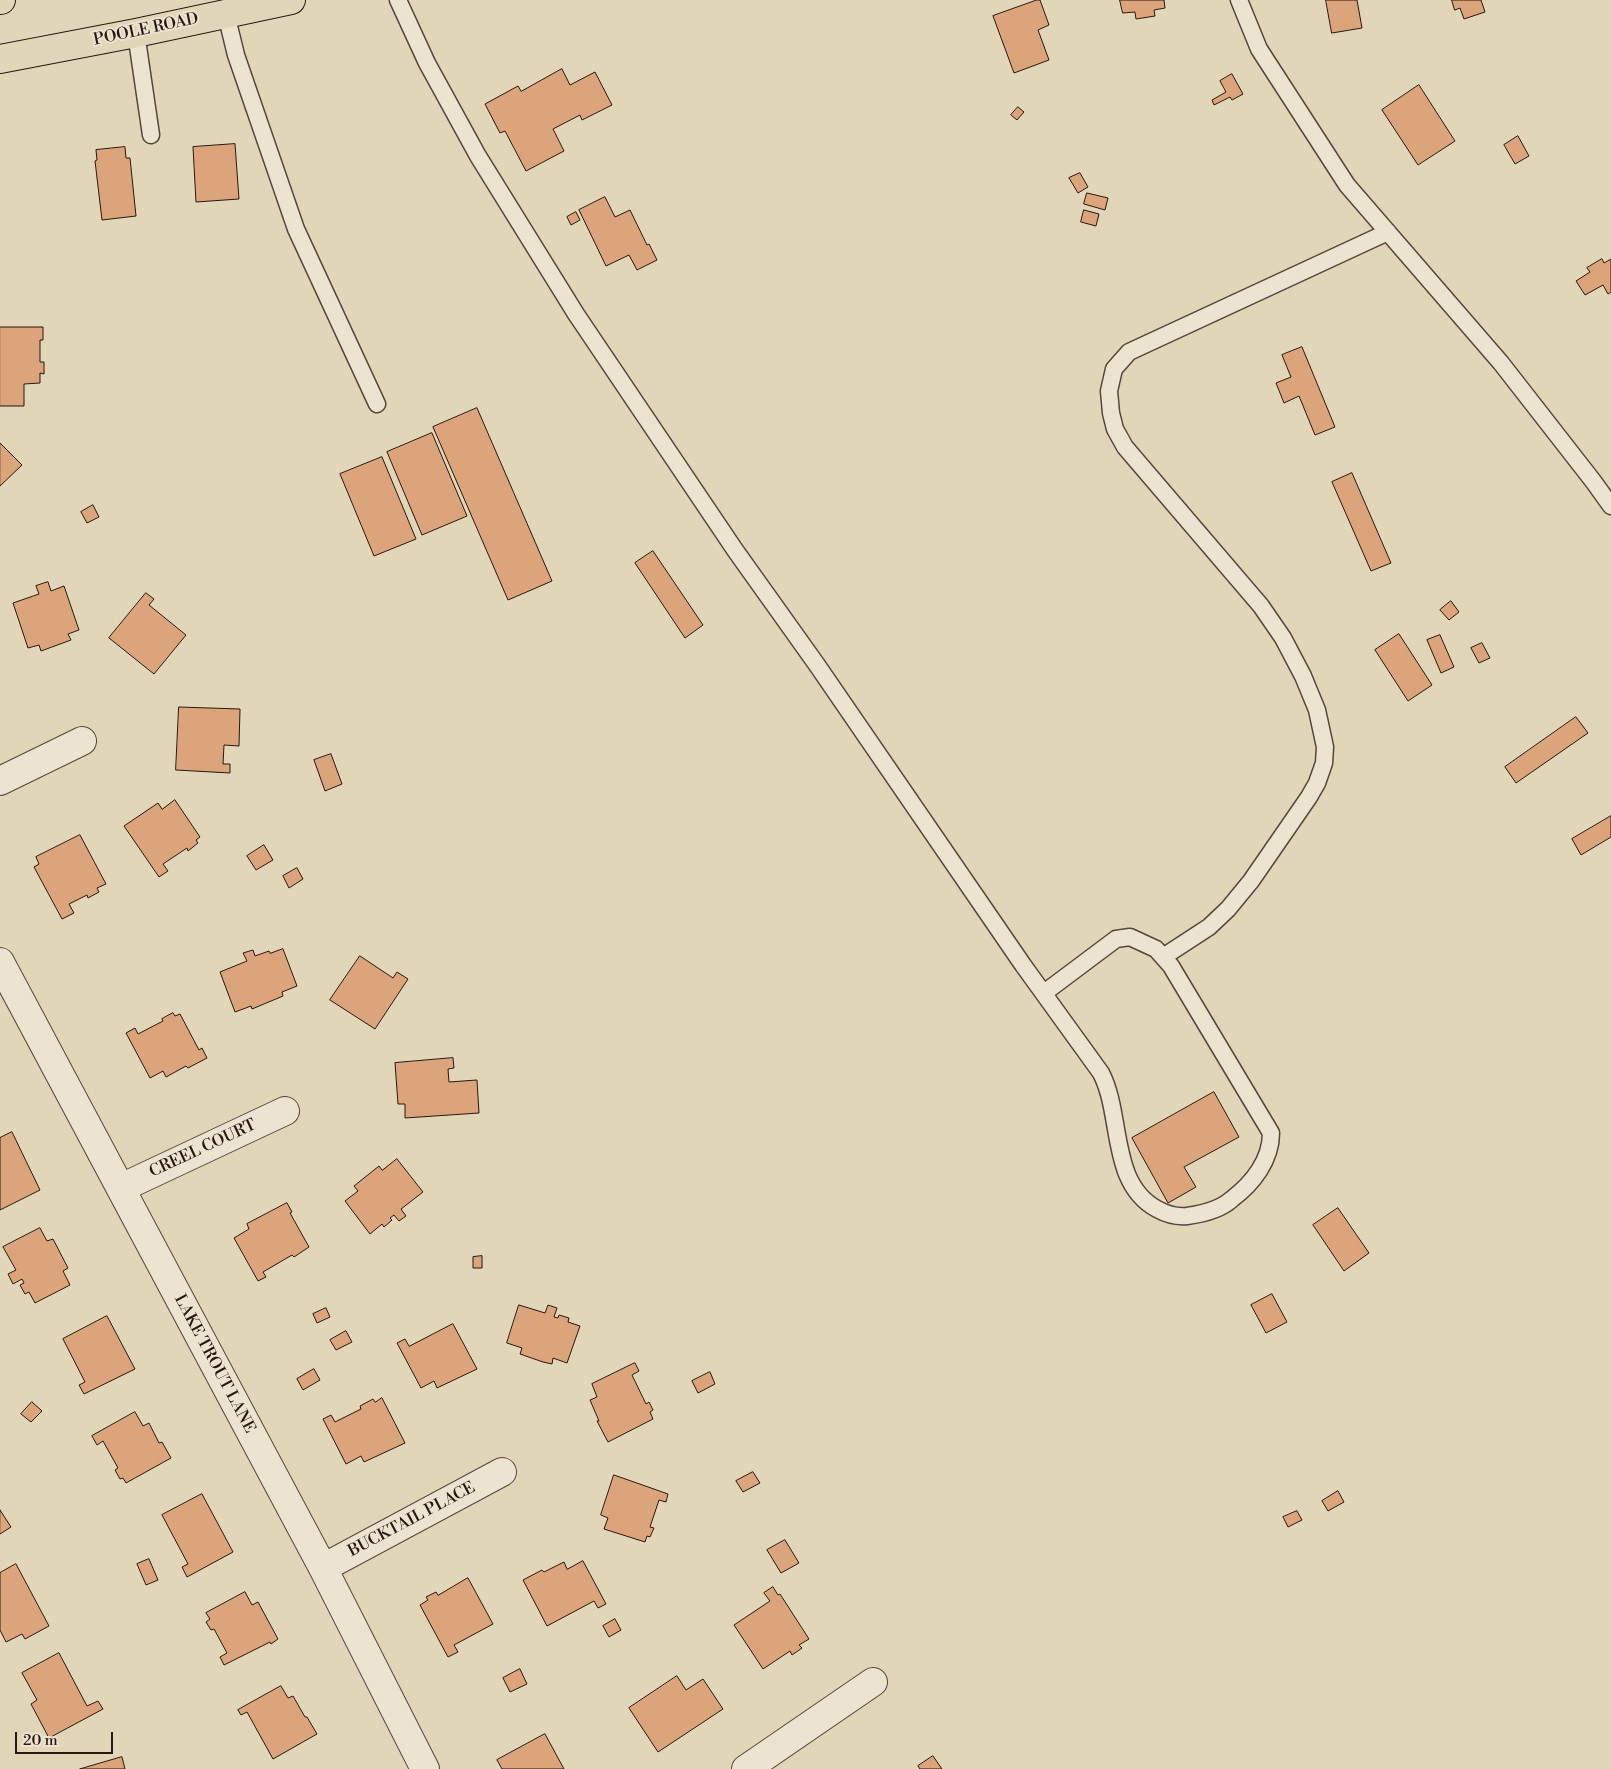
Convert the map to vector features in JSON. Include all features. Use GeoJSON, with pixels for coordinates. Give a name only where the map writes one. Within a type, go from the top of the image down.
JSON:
{"type":"FeatureCollection","features":[{"type":"Feature","properties":{"kind":"main road","name":"POOLE ROAD"},"geometry":{"type":"LineString","coordinates":[[0,59],[136,33],[291,0]]}},
{"type":"Feature","properties":{"kind":"street"},"geometry":{"type":"LineString","coordinates":[[0,781],[82,741]]}},
{"type":"Feature","properties":{"kind":"street","name":"LAKE TROUT LANE"},"geometry":{"type":"LineString","coordinates":[[0,962],[323,1568],[425,1769]]}},
{"type":"Feature","properties":{"kind":"street","name":"CREEL COURT"},"geometry":{"type":"LineString","coordinates":[[121,1188],[285,1110]]}},
{"type":"Feature","properties":{"kind":"street","name":"BUCKTAIL PLACE"},"geometry":{"type":"LineString","coordinates":[[323,1568],[502,1472]]}},
{"type":"Feature","properties":{"kind":"street"},"geometry":{"type":"LineString","coordinates":[[746,1769],[873,1682]]}},
{"type":"Feature","properties":{"kind":"lane"},"geometry":{"type":"LineString","coordinates":[[398,0],[427,64],[478,156],[576,314],[735,550],[818,665],[1044,993],[1105,1080],[1122,1158],[1133,1186],[1152,1207],[1166,1214],[1182,1216],[1209,1211],[1228,1203],[1254,1178],[1271,1145],[1271,1133],[1171,966],[1156,949],[1130,936],[1116,939],[1044,993]]}},
{"type":"Feature","properties":{"kind":"lane"},"geometry":{"type":"LineString","coordinates":[[1239,0],[1259,49],[1348,185],[1501,363],[1593,480],[1611,506]]}},
{"type":"Feature","properties":{"kind":"lane"},"geometry":{"type":"LineString","coordinates":[[226,14],[236,55],[296,229],[377,404]]}},
{"type":"Feature","properties":{"kind":"lane"},"geometry":{"type":"LineString","coordinates":[[136,33],[152,135]]}},
{"type":"Feature","properties":{"kind":"lane"},"geometry":{"type":"LineString","coordinates":[[1164,957],[1209,927],[1251,881],[1317,783],[1324,763],[1325,747],[1317,710],[1303,676],[1283,638],[1261,606],[1126,447],[1115,429],[1109,391],[1114,370],[1129,352],[1388,232]]}},
{"type":"Feature","properties":{"kind":"building"},"geometry":{"type":"Polygon","coordinates":[[[1040,0],[1049,25],[1038,30],[1049,60],[1014,73],[993,16],[1040,0]]]}},
{"type":"Feature","properties":{"kind":"building"},"geometry":{"type":"Polygon","coordinates":[[[1120,0],[1164,0],[1165,8],[1154,10],[1155,16],[1136,19],[1135,12],[1123,13],[1120,0]]]}},
{"type":"Feature","properties":{"kind":"building"},"geometry":{"type":"Polygon","coordinates":[[[1326,0],[1357,0],[1362,28],[1332,33],[1326,0]]]}},
{"type":"Feature","properties":{"kind":"building"},"geometry":{"type":"Polygon","coordinates":[[[1452,0],[1481,0],[1485,12],[1464,19],[1460,8],[1455,10],[1452,0]]]}},
{"type":"Feature","properties":{"kind":"building"},"geometry":{"type":"Polygon","coordinates":[[[562,69],[570,85],[595,72],[612,105],[582,120],[580,115],[553,129],[564,151],[526,171],[505,131],[500,133],[485,104],[518,86],[521,91],[562,69]]]}},
{"type":"Feature","properties":{"kind":"building"},"geometry":{"type":"Polygon","coordinates":[[[1232,74],[1243,94],[1232,100],[1230,97],[1214,105],[1212,100],[1226,92],[1220,81],[1232,74]]]}},
{"type":"Feature","properties":{"kind":"building"},"geometry":{"type":"Polygon","coordinates":[[[1419,85],[1455,141],[1418,165],[1382,110],[1419,85]]]}},
{"type":"Feature","properties":{"kind":"building"},"geometry":{"type":"Polygon","coordinates":[[[1018,107],[1024,112],[1017,120],[1011,115],[1018,107]]]}},
{"type":"Feature","properties":{"kind":"building"},"geometry":{"type":"Polygon","coordinates":[[[1518,136],[1529,156],[1515,164],[1504,145],[1518,136]]]}},
{"type":"Feature","properties":{"kind":"building"},"geometry":{"type":"Polygon","coordinates":[[[235,144],[239,199],[196,202],[193,147],[235,144]]]}},
{"type":"Feature","properties":{"kind":"building"},"geometry":{"type":"Polygon","coordinates":[[[125,147],[126,158],[130,158],[136,216],[102,220],[95,161],[97,160],[96,150],[125,147]]]}},
{"type":"Feature","properties":{"kind":"building"},"geometry":{"type":"Polygon","coordinates":[[[1080,173],[1088,187],[1078,193],[1069,178],[1080,173]]]}},
{"type":"Feature","properties":{"kind":"building"},"geometry":{"type":"Polygon","coordinates":[[[1087,193],[1108,198],[1105,210],[1084,204],[1087,193]]]}},
{"type":"Feature","properties":{"kind":"building"},"geometry":{"type":"Polygon","coordinates":[[[605,197],[615,217],[630,210],[647,245],[649,244],[657,260],[637,270],[629,255],[606,266],[579,210],[605,197]]]}},
{"type":"Feature","properties":{"kind":"building"},"geometry":{"type":"Polygon","coordinates":[[[1084,210],[1099,214],[1096,226],[1081,222],[1084,210]]]}},
{"type":"Feature","properties":{"kind":"building"},"geometry":{"type":"Polygon","coordinates":[[[576,212],[580,220],[571,225],[567,217],[576,212]]]}},
{"type":"Feature","properties":{"kind":"building"},"geometry":{"type":"Polygon","coordinates":[[[1602,259],[1604,263],[1611,259],[1611,292],[1608,294],[1603,285],[1585,295],[1576,281],[1590,272],[1587,268],[1602,259]]]}},
{"type":"Feature","properties":{"kind":"building"},"geometry":{"type":"Polygon","coordinates":[[[0,327],[43,327],[43,340],[40,340],[40,362],[44,362],[44,374],[40,373],[40,383],[24,384],[24,406],[0,406],[0,327]]]}},
{"type":"Feature","properties":{"kind":"building"},"geometry":{"type":"Polygon","coordinates":[[[1302,347],[1335,427],[1315,435],[1299,396],[1284,403],[1276,383],[1291,377],[1282,355],[1302,347]]]}},
{"type":"Feature","properties":{"kind":"building"},"geometry":{"type":"Polygon","coordinates":[[[477,408],[552,581],[508,600],[433,427],[477,408]]]}},
{"type":"Feature","properties":{"kind":"building"},"geometry":{"type":"Polygon","coordinates":[[[432,433],[467,516],[422,535],[387,452],[432,433]]]}},
{"type":"Feature","properties":{"kind":"building"},"geometry":{"type":"Polygon","coordinates":[[[0,443],[22,465],[0,486],[0,443]]]}},
{"type":"Feature","properties":{"kind":"building"},"geometry":{"type":"Polygon","coordinates":[[[382,457],[416,539],[374,556],[340,474],[382,457]]]}},
{"type":"Feature","properties":{"kind":"building"},"geometry":{"type":"Polygon","coordinates":[[[1352,473],[1391,563],[1371,571],[1332,482],[1352,473]]]}},
{"type":"Feature","properties":{"kind":"building"},"geometry":{"type":"Polygon","coordinates":[[[93,505],[99,517],[87,523],[81,512],[93,505]]]}},
{"type":"Feature","properties":{"kind":"building"},"geometry":{"type":"Polygon","coordinates":[[[653,551],[703,625],[685,638],[635,563],[653,551]]]}},
{"type":"Feature","properties":{"kind":"building"},"geometry":{"type":"Polygon","coordinates":[[[48,582],[51,591],[64,586],[79,630],[68,634],[71,640],[41,651],[39,645],[28,648],[13,603],[39,594],[36,586],[48,582]]]}},
{"type":"Feature","properties":{"kind":"building"},"geometry":{"type":"Polygon","coordinates":[[[146,593],[154,599],[149,605],[186,635],[154,674],[109,638],[146,593]]]}},
{"type":"Feature","properties":{"kind":"building"},"geometry":{"type":"Polygon","coordinates":[[[1451,601],[1459,612],[1449,620],[1440,610],[1451,601]]]}},
{"type":"Feature","properties":{"kind":"building"},"geometry":{"type":"Polygon","coordinates":[[[1399,634],[1432,685],[1408,701],[1375,650],[1399,634]]]}},
{"type":"Feature","properties":{"kind":"building"},"geometry":{"type":"Polygon","coordinates":[[[1440,635],[1454,667],[1441,673],[1427,640],[1440,635]]]}},
{"type":"Feature","properties":{"kind":"building"},"geometry":{"type":"Polygon","coordinates":[[[1482,643],[1490,658],[1479,663],[1471,648],[1482,643]]]}},
{"type":"Feature","properties":{"kind":"building"},"geometry":{"type":"Polygon","coordinates":[[[179,707],[240,709],[239,746],[224,745],[223,764],[230,764],[230,773],[176,770],[179,707]]]}},
{"type":"Feature","properties":{"kind":"building"},"geometry":{"type":"Polygon","coordinates":[[[1576,717],[1588,733],[1516,783],[1505,767],[1576,717]]]}},
{"type":"Feature","properties":{"kind":"building"},"geometry":{"type":"Polygon","coordinates":[[[331,754],[342,784],[325,791],[314,760],[331,754]]]}},
{"type":"Feature","properties":{"kind":"building"},"geometry":{"type":"Polygon","coordinates":[[[175,800],[200,837],[196,840],[198,843],[188,851],[187,848],[163,864],[168,871],[159,877],[124,826],[158,803],[162,809],[175,800]]]}},
{"type":"Feature","properties":{"kind":"building"},"geometry":{"type":"Polygon","coordinates":[[[1611,816],[1611,837],[1581,855],[1572,839],[1611,816]]]}},
{"type":"Feature","properties":{"kind":"building"},"geometry":{"type":"Polygon","coordinates":[[[80,835],[106,884],[97,888],[99,892],[88,898],[87,895],[69,904],[74,913],[62,919],[34,867],[39,864],[36,857],[80,835]]]}},
{"type":"Feature","properties":{"kind":"building"},"geometry":{"type":"Polygon","coordinates":[[[264,845],[273,860],[256,870],[247,856],[264,845]]]}},
{"type":"Feature","properties":{"kind":"building"},"geometry":{"type":"Polygon","coordinates":[[[297,868],[303,879],[289,888],[283,876],[297,868]]]}},
{"type":"Feature","properties":{"kind":"building"},"geometry":{"type":"Polygon","coordinates":[[[283,949],[297,986],[282,992],[283,996],[252,1009],[251,1006],[235,1012],[220,972],[247,961],[243,953],[253,950],[255,956],[283,949]]]}},
{"type":"Feature","properties":{"kind":"building"},"geometry":{"type":"Polygon","coordinates":[[[360,956],[393,978],[397,972],[408,979],[375,1029],[330,1000],[360,956]]]}},
{"type":"Feature","properties":{"kind":"building"},"geometry":{"type":"Polygon","coordinates":[[[173,1013],[175,1016],[180,1014],[199,1050],[202,1048],[207,1058],[188,1068],[186,1066],[166,1077],[163,1071],[150,1078],[126,1033],[135,1028],[138,1034],[163,1021],[162,1019],[173,1013]]]}},
{"type":"Feature","properties":{"kind":"building"},"geometry":{"type":"Polygon","coordinates":[[[453,1058],[454,1068],[448,1069],[449,1082],[477,1080],[479,1113],[405,1118],[405,1104],[398,1104],[395,1063],[453,1058]]]}},
{"type":"Feature","properties":{"kind":"building"},"geometry":{"type":"Polygon","coordinates":[[[1214,1092],[1239,1137],[1184,1167],[1196,1187],[1168,1203],[1132,1138],[1214,1092]]]}},
{"type":"Feature","properties":{"kind":"building"},"geometry":{"type":"Polygon","coordinates":[[[12,1132],[40,1190],[0,1210],[0,1138],[12,1132]]]}},
{"type":"Feature","properties":{"kind":"building"},"geometry":{"type":"Polygon","coordinates":[[[397,1159],[423,1192],[401,1209],[406,1216],[399,1221],[394,1215],[390,1218],[392,1220],[384,1227],[382,1224],[370,1234],[345,1201],[358,1191],[354,1186],[379,1166],[382,1170],[397,1159]]]}},
{"type":"Feature","properties":{"kind":"building"},"geometry":{"type":"Polygon","coordinates":[[[287,1203],[292,1212],[290,1213],[309,1247],[294,1257],[292,1255],[263,1272],[266,1277],[258,1281],[234,1238],[249,1229],[247,1224],[287,1203]]]}},
{"type":"Feature","properties":{"kind":"building"},"geometry":{"type":"Polygon","coordinates":[[[1338,1208],[1369,1253],[1344,1271],[1313,1225],[1338,1208]]]}},
{"type":"Feature","properties":{"kind":"building"},"geometry":{"type":"Polygon","coordinates":[[[40,1228],[47,1241],[53,1239],[68,1268],[63,1271],[70,1285],[35,1303],[29,1292],[25,1294],[20,1285],[24,1283],[22,1279],[13,1284],[8,1274],[16,1270],[3,1247],[40,1228]]]}},
{"type":"Feature","properties":{"kind":"building"},"geometry":{"type":"Polygon","coordinates":[[[482,1256],[482,1268],[473,1268],[473,1257],[482,1256]]]}},
{"type":"Feature","properties":{"kind":"building"},"geometry":{"type":"Polygon","coordinates":[[[1272,1294],[1287,1322],[1266,1333],[1251,1305],[1272,1294]]]}},
{"type":"Feature","properties":{"kind":"building"},"geometry":{"type":"Polygon","coordinates":[[[519,1305],[545,1313],[548,1305],[557,1308],[554,1317],[558,1318],[559,1315],[569,1318],[568,1322],[580,1326],[567,1363],[553,1358],[552,1364],[543,1362],[520,1354],[522,1348],[507,1343],[519,1305]]]}},
{"type":"Feature","properties":{"kind":"building"},"geometry":{"type":"Polygon","coordinates":[[[326,1308],[330,1317],[317,1323],[313,1314],[326,1308]]]}},
{"type":"Feature","properties":{"kind":"building"},"geometry":{"type":"Polygon","coordinates":[[[107,1316],[135,1369],[84,1394],[79,1385],[85,1382],[63,1339],[107,1316]]]}},
{"type":"Feature","properties":{"kind":"building"},"geometry":{"type":"Polygon","coordinates":[[[453,1324],[477,1369],[437,1388],[434,1381],[421,1388],[397,1343],[405,1339],[409,1346],[453,1324]]]}},
{"type":"Feature","properties":{"kind":"building"},"geometry":{"type":"Polygon","coordinates":[[[346,1331],[352,1342],[336,1350],[330,1340],[346,1331]]]}},
{"type":"Feature","properties":{"kind":"building"},"geometry":{"type":"Polygon","coordinates":[[[635,1363],[639,1371],[632,1375],[646,1404],[649,1402],[653,1410],[650,1412],[653,1419],[608,1442],[597,1421],[599,1421],[590,1400],[597,1397],[592,1384],[635,1363]]]}},
{"type":"Feature","properties":{"kind":"building"},"geometry":{"type":"Polygon","coordinates":[[[314,1369],[320,1380],[303,1390],[297,1379],[314,1369]]]}},
{"type":"Feature","properties":{"kind":"building"},"geometry":{"type":"Polygon","coordinates":[[[710,1372],[715,1384],[698,1393],[692,1381],[710,1372]]]}},
{"type":"Feature","properties":{"kind":"building"},"geometry":{"type":"Polygon","coordinates":[[[382,1398],[405,1443],[364,1462],[361,1456],[346,1464],[323,1419],[331,1415],[335,1422],[361,1409],[360,1406],[373,1399],[375,1402],[382,1398]]]}},
{"type":"Feature","properties":{"kind":"building"},"geometry":{"type":"Polygon","coordinates":[[[32,1402],[42,1411],[31,1422],[21,1414],[32,1402]]]}},
{"type":"Feature","properties":{"kind":"building"},"geometry":{"type":"Polygon","coordinates":[[[135,1412],[143,1426],[149,1423],[159,1443],[162,1442],[171,1458],[126,1483],[123,1478],[120,1479],[115,1470],[118,1468],[103,1441],[97,1445],[92,1436],[135,1412]]]}},
{"type":"Feature","properties":{"kind":"building"},"geometry":{"type":"Polygon","coordinates":[[[753,1472],[760,1483],[743,1492],[736,1481],[753,1472]]]}},
{"type":"Feature","properties":{"kind":"building"},"geometry":{"type":"Polygon","coordinates":[[[614,1475],[668,1494],[666,1502],[659,1500],[650,1527],[654,1528],[650,1537],[647,1536],[645,1542],[604,1529],[608,1518],[601,1515],[614,1475]]]}},
{"type":"Feature","properties":{"kind":"building"},"geometry":{"type":"Polygon","coordinates":[[[1338,1491],[1344,1502],[1328,1511],[1322,1501],[1338,1491]]]}},
{"type":"Feature","properties":{"kind":"building"},"geometry":{"type":"Polygon","coordinates":[[[202,1494],[233,1552],[187,1577],[182,1567],[188,1564],[162,1515],[202,1494]]]}},
{"type":"Feature","properties":{"kind":"building"},"geometry":{"type":"Polygon","coordinates":[[[0,1510],[11,1527],[0,1534],[0,1510]]]}},
{"type":"Feature","properties":{"kind":"building"},"geometry":{"type":"Polygon","coordinates":[[[1297,1511],[1302,1520],[1288,1527],[1283,1517],[1297,1511]]]}},
{"type":"Feature","properties":{"kind":"building"},"geometry":{"type":"Polygon","coordinates":[[[785,1540],[799,1563],[781,1573],[767,1550],[785,1540]]]}},
{"type":"Feature","properties":{"kind":"building"},"geometry":{"type":"Polygon","coordinates":[[[149,1559],[158,1580],[146,1585],[137,1564],[149,1559]]]}},
{"type":"Feature","properties":{"kind":"building"},"geometry":{"type":"Polygon","coordinates":[[[583,1561],[606,1604],[598,1608],[594,1601],[547,1626],[523,1580],[542,1570],[544,1572],[564,1562],[567,1569],[583,1561]]]}},
{"type":"Feature","properties":{"kind":"building"},"geometry":{"type":"Polygon","coordinates":[[[16,1564],[49,1626],[25,1639],[22,1634],[6,1642],[0,1630],[0,1573],[16,1564]]]}},
{"type":"Feature","properties":{"kind":"building"},"geometry":{"type":"Polygon","coordinates":[[[468,1578],[493,1624],[454,1645],[458,1652],[448,1657],[420,1605],[428,1600],[426,1597],[436,1592],[438,1595],[468,1578]]]}},
{"type":"Feature","properties":{"kind":"building"},"geometry":{"type":"Polygon","coordinates":[[[773,1587],[778,1595],[780,1594],[809,1639],[799,1645],[802,1648],[792,1655],[790,1651],[763,1669],[734,1625],[770,1601],[764,1593],[773,1587]]]}},
{"type":"Feature","properties":{"kind":"building"},"geometry":{"type":"Polygon","coordinates":[[[245,1592],[252,1605],[258,1602],[278,1639],[224,1665],[220,1657],[227,1653],[214,1629],[211,1630],[206,1622],[210,1619],[206,1613],[245,1592]]]}},
{"type":"Feature","properties":{"kind":"building"},"geometry":{"type":"Polygon","coordinates":[[[615,1619],[621,1630],[609,1637],[603,1626],[615,1619]]]}},
{"type":"Feature","properties":{"kind":"building"},"geometry":{"type":"Polygon","coordinates":[[[59,1653],[87,1706],[98,1701],[103,1709],[49,1738],[31,1704],[37,1700],[22,1673],[59,1653]]]}},
{"type":"Feature","properties":{"kind":"building"},"geometry":{"type":"Polygon","coordinates":[[[520,1669],[527,1684],[510,1692],[503,1678],[520,1669]]]}},
{"type":"Feature","properties":{"kind":"building"},"geometry":{"type":"Polygon","coordinates":[[[677,1676],[686,1690],[703,1679],[723,1709],[658,1752],[629,1708],[677,1676]]]}},
{"type":"Feature","properties":{"kind":"building"},"geometry":{"type":"Polygon","coordinates":[[[281,1686],[288,1698],[293,1696],[317,1734],[273,1759],[247,1712],[241,1715],[238,1710],[281,1686]]]}},
{"type":"Feature","properties":{"kind":"building"},"geometry":{"type":"Polygon","coordinates":[[[545,1734],[564,1769],[502,1769],[497,1760],[545,1734]]]}},
{"type":"Feature","properties":{"kind":"building"},"geometry":{"type":"Polygon","coordinates":[[[933,1756],[942,1769],[920,1769],[918,1766],[933,1756]]]}},
{"type":"Feature","properties":{"kind":"building"},"geometry":{"type":"Polygon","coordinates":[[[122,1757],[125,1769],[80,1769],[122,1757]]]}}]}
